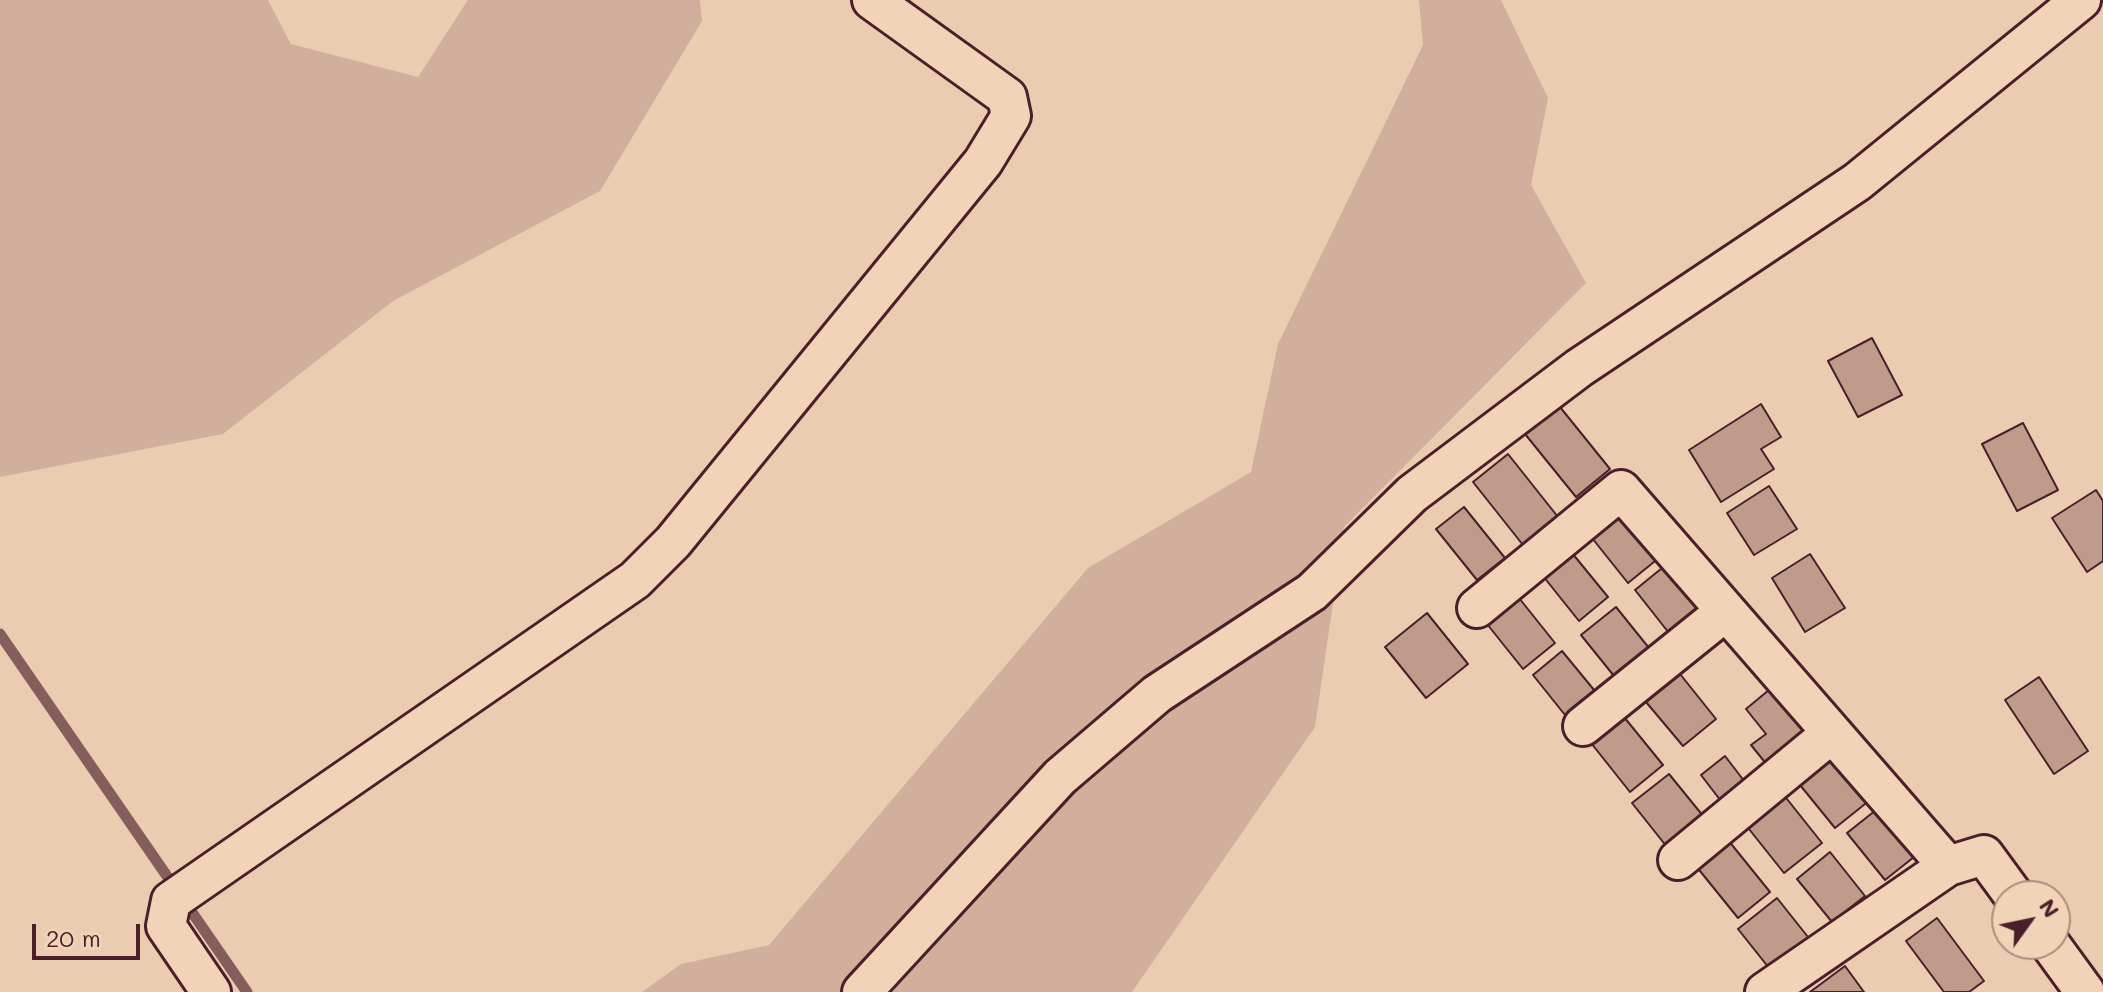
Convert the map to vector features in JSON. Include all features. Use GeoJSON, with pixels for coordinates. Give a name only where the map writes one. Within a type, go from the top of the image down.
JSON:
{"type":"FeatureCollection","features":[{"type":"Feature","properties":{"kind":"street"},"geometry":{"type":"LineString","coordinates":[[211,992],[166,926],[179,895],[635,580],[673,542],[983,162],[1011,116],[1007,97],[872,0]]}},
{"type":"Feature","properties":{"kind":"street"},"geometry":{"type":"LineString","coordinates":[[862,992],[1060,777],[1157,694],[1312,592],[1412,494],[1579,368],[1857,182],[2081,0]]}},
{"type":"Feature","properties":{"kind":"street"},"geometry":{"type":"LineString","coordinates":[[1477,608],[1621,490],[1948,866]]}},
{"type":"Feature","properties":{"kind":"street"},"geometry":{"type":"LineString","coordinates":[[1583,726],[1726,611]]}},
{"type":"Feature","properties":{"kind":"street"},"geometry":{"type":"LineString","coordinates":[[1678,860],[1832,733]]}},
{"type":"Feature","properties":{"kind":"street"},"geometry":{"type":"LineString","coordinates":[[1765,992],[1948,866],[1984,855],[2002,880]]}},
{"type":"Feature","properties":{"kind":"street"},"geometry":{"type":"LineString","coordinates":[[2062,960],[2085,992]]}},
{"type":"Feature","properties":{"kind":"shaded area"},"geometry":{"type":"Polygon","coordinates":[[[0,0],[268,0],[291,44],[418,77],[468,0],[700,0],[702,21],[600,191],[393,301],[223,434],[0,477],[0,0]]]}},
{"type":"Feature","properties":{"kind":"shaded area"},"geometry":{"type":"Polygon","coordinates":[[[1419,0],[1501,0],[1548,98],[1531,185],[1586,283],[1344,527],[1315,727],[1132,992],[642,992],[681,964],[769,945],[1088,568],[1251,472],[1278,344],[1423,45],[1419,0]]]}},
{"type":"Feature","properties":{"kind":"building"},"geometry":{"type":"Polygon","coordinates":[[[1872,338],[1902,395],[1858,417],[1828,361],[1872,338]]]}},
{"type":"Feature","properties":{"kind":"building"},"geometry":{"type":"Polygon","coordinates":[[[1761,404],[1781,437],[1761,449],[1774,469],[1721,502],[1689,450],[1761,404]]]}},
{"type":"Feature","properties":{"kind":"building"},"geometry":{"type":"Polygon","coordinates":[[[1560,407],[1610,469],[1576,497],[1525,434],[1560,407]]]}},
{"type":"Feature","properties":{"kind":"building"},"geometry":{"type":"Polygon","coordinates":[[[2023,423],[2058,490],[2017,511],[1982,444],[2023,423]]]}},
{"type":"Feature","properties":{"kind":"building"},"geometry":{"type":"Polygon","coordinates":[[[1508,454],[1558,517],[1523,545],[1473,482],[1508,454]]]}},
{"type":"Feature","properties":{"kind":"building"},"geometry":{"type":"Polygon","coordinates":[[[1769,486],[1797,529],[1754,555],[1727,513],[1769,486]]]}},
{"type":"Feature","properties":{"kind":"building"},"geometry":{"type":"Polygon","coordinates":[[[2096,490],[2103,501],[2103,561],[2087,572],[2052,518],[2096,490]]]}},
{"type":"Feature","properties":{"kind":"building"},"geometry":{"type":"Polygon","coordinates":[[[1464,507],[1505,558],[1477,580],[1436,529],[1464,507]]]}},
{"type":"Feature","properties":{"kind":"building"},"geometry":{"type":"Polygon","coordinates":[[[1624,512],[1660,557],[1628,583],[1592,538],[1624,512]]]}},
{"type":"Feature","properties":{"kind":"building"},"geometry":{"type":"Polygon","coordinates":[[[1572,553],[1608,597],[1579,621],[1543,576],[1572,553]]]}},
{"type":"Feature","properties":{"kind":"building"},"geometry":{"type":"Polygon","coordinates":[[[1810,554],[1845,608],[1805,632],[1772,578],[1810,554]]]}},
{"type":"Feature","properties":{"kind":"building"},"geometry":{"type":"Polygon","coordinates":[[[1667,564],[1701,607],[1669,633],[1635,590],[1667,564]]]}},
{"type":"Feature","properties":{"kind":"building"},"geometry":{"type":"Polygon","coordinates":[[[1519,598],[1555,643],[1523,669],[1487,624],[1519,598]]]}},
{"type":"Feature","properties":{"kind":"building"},"geometry":{"type":"Polygon","coordinates":[[[1616,607],[1649,648],[1614,676],[1581,635],[1616,607]]]}},
{"type":"Feature","properties":{"kind":"building"},"geometry":{"type":"Polygon","coordinates":[[[1427,613],[1468,664],[1426,698],[1385,647],[1427,613]]]}},
{"type":"Feature","properties":{"kind":"building"},"geometry":{"type":"Polygon","coordinates":[[[1562,651],[1599,696],[1569,720],[1533,675],[1562,651]]]}},
{"type":"Feature","properties":{"kind":"building"},"geometry":{"type":"Polygon","coordinates":[[[1680,674],[1716,719],[1683,746],[1646,702],[1680,674]]]}},
{"type":"Feature","properties":{"kind":"building"},"geometry":{"type":"Polygon","coordinates":[[[2039,677],[2088,751],[2054,774],[2005,700],[2039,677]]]}},
{"type":"Feature","properties":{"kind":"building"},"geometry":{"type":"Polygon","coordinates":[[[1775,685],[1812,731],[1768,766],[1751,745],[1766,734],[1746,709],[1775,685]]]}},
{"type":"Feature","properties":{"kind":"building"},"geometry":{"type":"Polygon","coordinates":[[[1624,717],[1663,765],[1630,792],[1591,743],[1624,717]]]}},
{"type":"Feature","properties":{"kind":"building"},"geometry":{"type":"Polygon","coordinates":[[[1725,756],[1748,786],[1724,805],[1701,775],[1725,756]]]}},
{"type":"Feature","properties":{"kind":"building"},"geometry":{"type":"Polygon","coordinates":[[[1836,757],[1870,800],[1835,828],[1800,785],[1836,757]]]}},
{"type":"Feature","properties":{"kind":"building"},"geometry":{"type":"Polygon","coordinates":[[[1669,774],[1708,822],[1671,852],[1632,803],[1669,774]]]}},
{"type":"Feature","properties":{"kind":"building"},"geometry":{"type":"Polygon","coordinates":[[[1783,794],[1822,843],[1784,873],[1745,824],[1783,794]]]}},
{"type":"Feature","properties":{"kind":"building"},"geometry":{"type":"Polygon","coordinates":[[[1876,810],[1914,857],[1885,880],[1847,833],[1876,810]]]}},
{"type":"Feature","properties":{"kind":"building"},"geometry":{"type":"Polygon","coordinates":[[[1728,840],[1770,892],[1738,918],[1696,866],[1728,840]]]}},
{"type":"Feature","properties":{"kind":"building"},"geometry":{"type":"Polygon","coordinates":[[[1830,852],[1865,896],[1832,922],[1797,879],[1830,852]]]}},
{"type":"Feature","properties":{"kind":"building"},"geometry":{"type":"Polygon","coordinates":[[[1777,898],[1808,937],[1769,968],[1738,929],[1777,898]]]}},
{"type":"Feature","properties":{"kind":"building"},"geometry":{"type":"Polygon","coordinates":[[[1937,918],[1984,981],[1969,992],[1944,992],[1906,941],[1937,918]]]}},
{"type":"Feature","properties":{"kind":"building"},"geometry":{"type":"Polygon","coordinates":[[[1845,966],[1864,992],[1810,992],[1845,966]]]}},
{"type":"Feature","properties":{"kind":"waterway"},"geometry":{"type":"LineString","coordinates":[[0,634],[247,992]]}}]}
